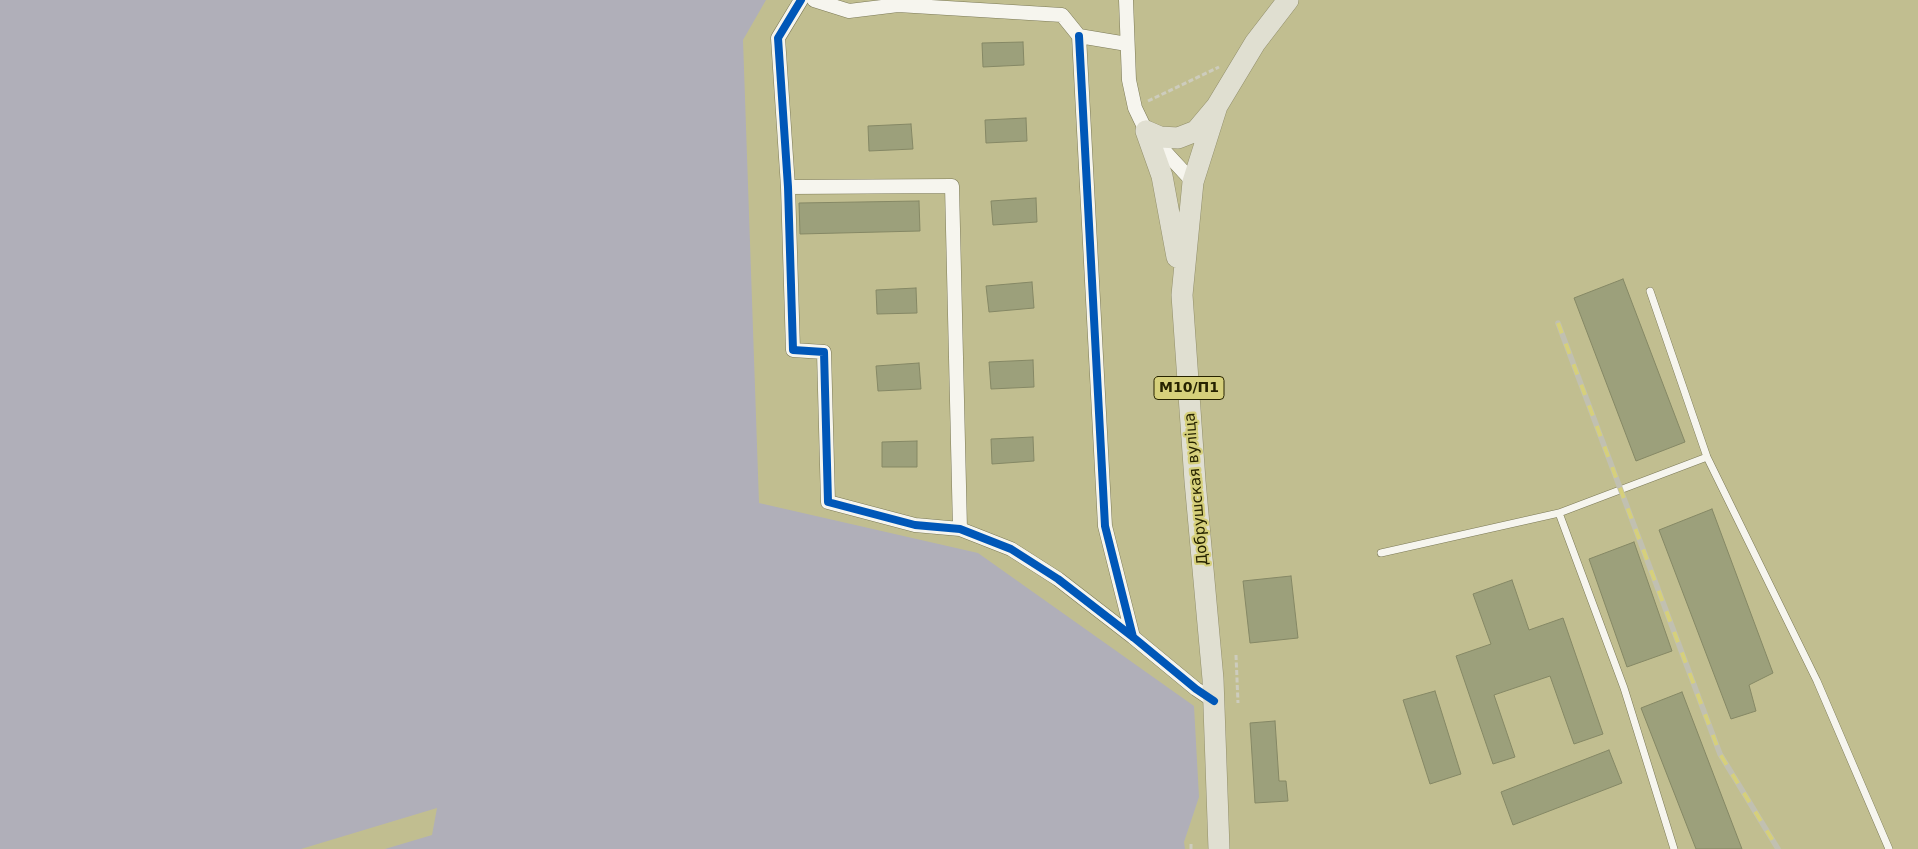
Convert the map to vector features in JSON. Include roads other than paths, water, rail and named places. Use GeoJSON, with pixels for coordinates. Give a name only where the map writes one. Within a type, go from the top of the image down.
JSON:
{"type":"FeatureCollection","features":[{"type":"Feature","properties":{"kind":"main road","name":"М10/П1"},"geometry":{"type":"LineString","coordinates":[[1193,182],[1217,106],[1255,43],[1288,0]]}},
{"type":"Feature","properties":{"kind":"main road"},"geometry":{"type":"LineString","coordinates":[[1146,131],[1160,137],[1178,138],[1196,131],[1217,106]]}},
{"type":"Feature","properties":{"kind":"main road"},"geometry":{"type":"LineString","coordinates":[[1146,131],[1162,176],[1175,239],[1182,295]]}},
{"type":"Feature","properties":{"kind":"main road","name":"Добрушская вуліца"},"geometry":{"type":"LineString","coordinates":[[1193,182],[1182,295],[1214,702],[1219,849]]}},
{"type":"Feature","properties":{"kind":"street"},"geometry":{"type":"LineString","coordinates":[[801,0],[778,38],[788,187],[793,350],[824,352],[828,502],[915,525],[960,529],[1011,549],[1058,579],[1133,636],[1196,690],[1214,702]]}},
{"type":"Feature","properties":{"kind":"street"},"geometry":{"type":"LineString","coordinates":[[814,0],[849,11],[898,3],[1062,15],[1079,36],[1105,526],[1133,636]]}},
{"type":"Feature","properties":{"kind":"street"},"geometry":{"type":"LineString","coordinates":[[1126,0],[1129,80],[1135,108],[1146,131],[1193,182]]}},
{"type":"Feature","properties":{"kind":"street"},"geometry":{"type":"LineString","coordinates":[[1079,36],[1127,44]]}},
{"type":"Feature","properties":{"kind":"street"},"geometry":{"type":"LineString","coordinates":[[788,187],[952,186],[960,529]]}},
{"type":"Feature","properties":{"kind":"lane"},"geometry":{"type":"LineString","coordinates":[[1650,291],[1707,457],[1817,681],[1889,849]]}},
{"type":"Feature","properties":{"kind":"lane"},"geometry":{"type":"LineString","coordinates":[[1381,553],[1558,513],[1707,457]]}},
{"type":"Feature","properties":{"kind":"lane"},"geometry":{"type":"LineString","coordinates":[[1558,513],[1624,688],[1674,849]]}},
{"type":"Feature","properties":{"kind":"railway"},"geometry":{"type":"LineString","coordinates":[[1558,323],[1720,754],[1778,849]]}}]}
